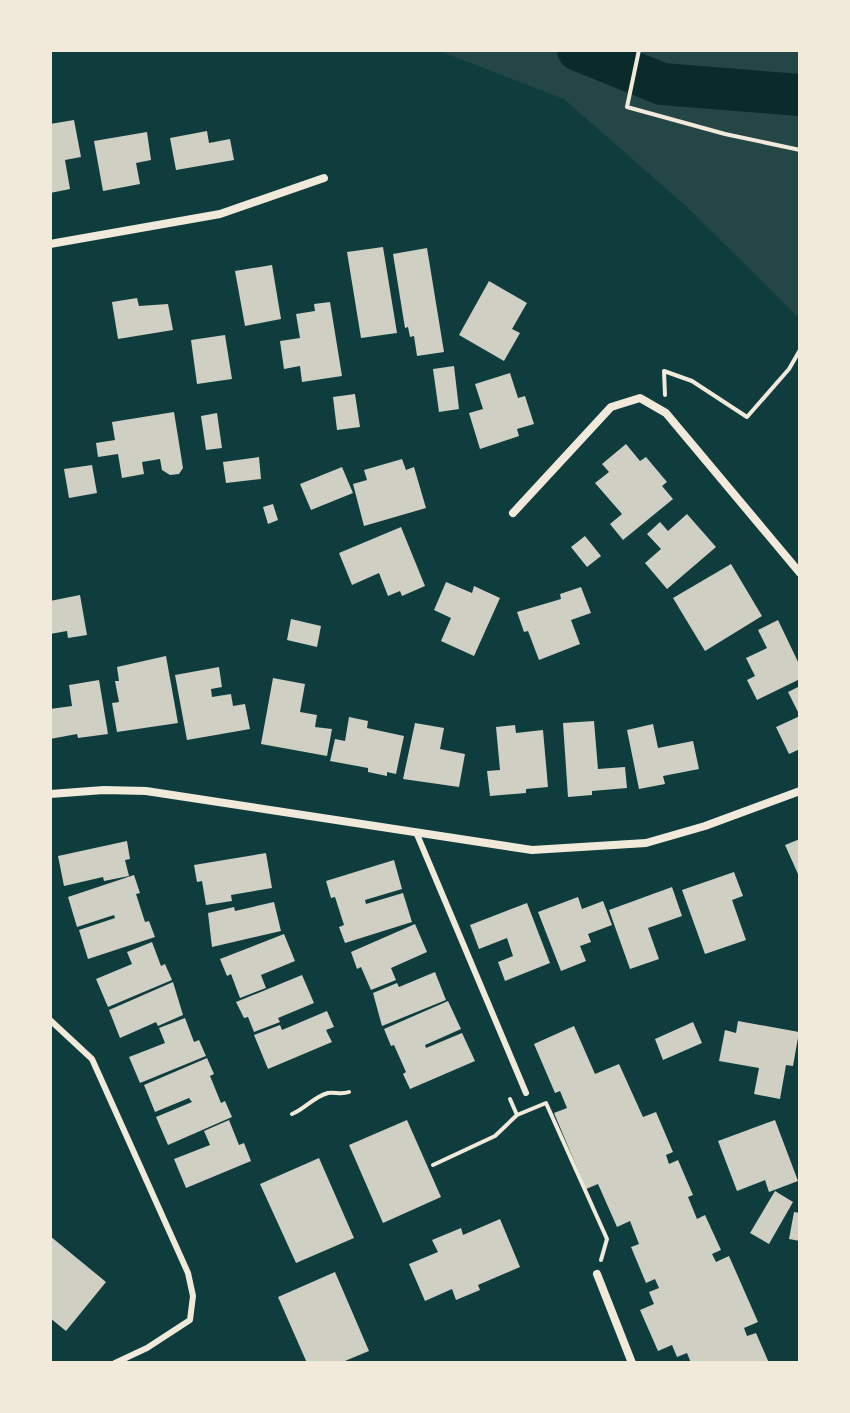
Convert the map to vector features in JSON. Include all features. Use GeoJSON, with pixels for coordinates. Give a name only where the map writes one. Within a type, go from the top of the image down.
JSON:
{"type":"FeatureCollection","features":[{"type":"Feature","properties":{"kind":"street"},"geometry":{"type":"LineString","coordinates":[[50,244],[220,214],[324,178]]}},
{"type":"Feature","properties":{"kind":"street"},"geometry":{"type":"LineString","coordinates":[[513,513],[611,407],[640,398],[666,413],[800,573]]}},
{"type":"Feature","properties":{"kind":"street"},"geometry":{"type":"LineString","coordinates":[[50,794],[92,790],[146,791],[532,850],[646,843],[705,826],[800,791]]}},
{"type":"Feature","properties":{"kind":"street"},"geometry":{"type":"LineString","coordinates":[[597,1274],[632,1363]]}},
{"type":"Feature","properties":{"kind":"lane"},"geometry":{"type":"LineString","coordinates":[[416,832],[526,1093]]}},
{"type":"Feature","properties":{"kind":"lane"},"geometry":{"type":"LineString","coordinates":[[50,1020],[92,1059],[188,1273],[193,1296],[190,1320],[176,1332],[115,1363]]}},
{"type":"Feature","properties":{"kind":"path"},"geometry":{"type":"LineString","coordinates":[[639,50],[627,107],[725,134],[800,150]]}},
{"type":"Feature","properties":{"kind":"path"},"geometry":{"type":"LineString","coordinates":[[666,413],[664,371],[692,381],[747,417],[789,369],[800,350]]}},
{"type":"Feature","properties":{"kind":"path"},"geometry":{"type":"LineString","coordinates":[[292,1114],[331,1092],[341,1095],[349,1092]]}},
{"type":"Feature","properties":{"kind":"path"},"geometry":{"type":"LineString","coordinates":[[433,1165],[495,1136],[517,1115],[546,1103],[607,1239],[597,1274]]}},
{"type":"Feature","properties":{"kind":"shaded area"},"geometry":{"type":"Polygon","coordinates":[[[437,50],[800,50],[800,319],[687,207],[564,99],[437,50]]]}},
{"type":"Feature","properties":{"kind":"building"},"geometry":{"type":"Polygon","coordinates":[[[74,120],[81,157],[65,160],[70,189],[50,193],[50,124],[74,120]]]}},
{"type":"Feature","properties":{"kind":"building"},"geometry":{"type":"Polygon","coordinates":[[[207,131],[209,143],[230,139],[234,160],[176,170],[170,138],[207,131]]]}},
{"type":"Feature","properties":{"kind":"building"},"geometry":{"type":"Polygon","coordinates":[[[147,132],[151,160],[136,163],[140,184],[103,191],[94,141],[147,132]]]}},
{"type":"Feature","properties":{"kind":"building"},"geometry":{"type":"Polygon","coordinates":[[[383,247],[397,333],[361,338],[347,252],[383,247]]]}},
{"type":"Feature","properties":{"kind":"building"},"geometry":{"type":"Polygon","coordinates":[[[427,248],[444,352],[417,356],[414,336],[410,337],[408,327],[405,328],[393,254],[427,248]]]}},
{"type":"Feature","properties":{"kind":"building"},"geometry":{"type":"Polygon","coordinates":[[[272,265],[281,319],[245,326],[235,271],[272,265]]]}},
{"type":"Feature","properties":{"kind":"building"},"geometry":{"type":"Polygon","coordinates":[[[489,281],[527,303],[512,329],[520,333],[504,361],[459,335],[489,281]]]}},
{"type":"Feature","properties":{"kind":"building"},"geometry":{"type":"Polygon","coordinates":[[[137,298],[139,306],[168,304],[173,330],[118,339],[112,302],[137,298]]]}},
{"type":"Feature","properties":{"kind":"building"},"geometry":{"type":"Polygon","coordinates":[[[330,302],[342,376],[302,382],[300,366],[284,369],[280,341],[300,338],[296,314],[315,311],[314,304],[330,302]]]}},
{"type":"Feature","properties":{"kind":"building"},"geometry":{"type":"Polygon","coordinates":[[[225,335],[232,379],[197,384],[191,340],[225,335]]]}},
{"type":"Feature","properties":{"kind":"building"},"geometry":{"type":"Polygon","coordinates":[[[454,366],[459,409],[439,412],[433,369],[454,366]]]}},
{"type":"Feature","properties":{"kind":"building"},"geometry":{"type":"Polygon","coordinates":[[[510,373],[518,398],[525,396],[534,424],[517,429],[519,436],[480,449],[469,413],[483,409],[475,384],[510,373]]]}},
{"type":"Feature","properties":{"kind":"building"},"geometry":{"type":"Polygon","coordinates":[[[355,394],[360,427],[337,430],[333,397],[355,394]]]}},
{"type":"Feature","properties":{"kind":"building"},"geometry":{"type":"Polygon","coordinates":[[[174,412],[183,468],[179,474],[170,475],[162,470],[160,459],[142,462],[144,474],[122,478],[118,454],[98,457],[96,443],[115,440],[112,422],[174,412]]]}},
{"type":"Feature","properties":{"kind":"building"},"geometry":{"type":"Polygon","coordinates":[[[217,413],[222,448],[206,450],[201,416],[217,413]]]}},
{"type":"Feature","properties":{"kind":"building"},"geometry":{"type":"Polygon","coordinates":[[[626,444],[640,461],[646,457],[667,482],[662,486],[673,499],[623,540],[610,524],[622,514],[595,483],[609,472],[602,464],[626,444]]]}},
{"type":"Feature","properties":{"kind":"building"},"geometry":{"type":"Polygon","coordinates":[[[259,457],[261,479],[226,483],[223,462],[259,457]]]}},
{"type":"Feature","properties":{"kind":"building"},"geometry":{"type":"Polygon","coordinates":[[[402,459],[406,470],[414,467],[426,508],[364,526],[353,484],[367,480],[364,470],[402,459]]]}},
{"type":"Feature","properties":{"kind":"building"},"geometry":{"type":"Polygon","coordinates":[[[92,465],[97,493],[69,498],[64,469],[92,465]]]}},
{"type":"Feature","properties":{"kind":"building"},"geometry":{"type":"Polygon","coordinates":[[[342,467],[353,493],[311,510],[300,484],[342,467]]]}},
{"type":"Feature","properties":{"kind":"building"},"geometry":{"type":"Polygon","coordinates":[[[273,504],[278,520],[268,524],[263,507],[273,504]]]}},
{"type":"Feature","properties":{"kind":"building"},"geometry":{"type":"Polygon","coordinates":[[[687,514],[716,547],[667,589],[645,563],[661,549],[647,534],[660,522],[668,531],[687,514]]]}},
{"type":"Feature","properties":{"kind":"building"},"geometry":{"type":"Polygon","coordinates":[[[401,527],[425,586],[402,596],[400,591],[388,596],[379,573],[352,585],[339,553],[401,527]]]}},
{"type":"Feature","properties":{"kind":"building"},"geometry":{"type":"Polygon","coordinates":[[[585,536],[601,556],[587,567],[571,547],[585,536]]]}},
{"type":"Feature","properties":{"kind":"building"},"geometry":{"type":"Polygon","coordinates":[[[731,564],[762,616],[705,651],[673,598],[731,564]]]}},
{"type":"Feature","properties":{"kind":"building"},"geometry":{"type":"Polygon","coordinates":[[[446,582],[472,593],[474,586],[500,598],[474,656],[441,641],[451,618],[434,610],[446,582]]]}},
{"type":"Feature","properties":{"kind":"building"},"geometry":{"type":"Polygon","coordinates":[[[581,587],[591,613],[571,620],[580,644],[539,660],[517,612],[561,599],[560,594],[581,587]]]}},
{"type":"Feature","properties":{"kind":"building"},"geometry":{"type":"Polygon","coordinates":[[[80,595],[87,635],[68,638],[67,631],[50,634],[50,601],[80,595]]]}},
{"type":"Feature","properties":{"kind":"building"},"geometry":{"type":"Polygon","coordinates":[[[291,619],[321,626],[317,647],[287,640],[291,619]]]}},
{"type":"Feature","properties":{"kind":"building"},"geometry":{"type":"Polygon","coordinates":[[[778,620],[800,666],[800,679],[757,700],[747,680],[755,676],[746,658],[767,648],[758,630],[778,620]]]}},
{"type":"Feature","properties":{"kind":"building"},"geometry":{"type":"Polygon","coordinates":[[[166,656],[178,723],[117,732],[112,703],[119,702],[115,681],[119,681],[117,667],[166,656]]]}},
{"type":"Feature","properties":{"kind":"building"},"geometry":{"type":"Polygon","coordinates":[[[219,667],[222,687],[211,689],[212,697],[231,694],[233,706],[245,704],[250,729],[187,740],[175,675],[219,667]]]}},
{"type":"Feature","properties":{"kind":"building"},"geometry":{"type":"Polygon","coordinates":[[[273,678],[305,684],[300,712],[317,715],[315,727],[332,729],[327,756],[261,744],[273,678]]]}},
{"type":"Feature","properties":{"kind":"building"},"geometry":{"type":"Polygon","coordinates":[[[99,680],[108,734],[78,738],[77,734],[50,739],[50,709],[72,706],[69,685],[99,680]]]}},
{"type":"Feature","properties":{"kind":"building"},"geometry":{"type":"Polygon","coordinates":[[[800,686],[800,716],[788,692],[800,686]]]}},
{"type":"Feature","properties":{"kind":"building"},"geometry":{"type":"Polygon","coordinates":[[[800,716],[800,749],[789,754],[776,727],[800,716]]]}},
{"type":"Feature","properties":{"kind":"building"},"geometry":{"type":"Polygon","coordinates":[[[349,717],[368,721],[367,728],[404,736],[396,774],[387,772],[387,776],[368,772],[368,768],[330,761],[335,739],[345,741],[349,717]]]}},
{"type":"Feature","properties":{"kind":"building"},"geometry":{"type":"Polygon","coordinates":[[[594,721],[598,769],[625,767],[627,788],[568,797],[563,723],[594,721]]]}},
{"type":"Feature","properties":{"kind":"building"},"geometry":{"type":"Polygon","coordinates":[[[415,723],[444,728],[440,749],[465,754],[459,787],[403,779],[415,723]]]}},
{"type":"Feature","properties":{"kind":"building"},"geometry":{"type":"Polygon","coordinates":[[[653,724],[658,748],[693,741],[699,769],[663,776],[665,784],[639,789],[627,730],[653,724]]]}},
{"type":"Feature","properties":{"kind":"building"},"geometry":{"type":"Polygon","coordinates":[[[515,725],[516,733],[543,730],[548,787],[526,789],[526,793],[490,796],[487,771],[500,770],[496,727],[515,725]]]}},
{"type":"Feature","properties":{"kind":"building"},"geometry":{"type":"Polygon","coordinates":[[[800,839],[800,873],[798,874],[785,845],[800,839]]]}},
{"type":"Feature","properties":{"kind":"building"},"geometry":{"type":"Polygon","coordinates":[[[127,841],[130,859],[125,860],[129,876],[104,881],[103,877],[64,886],[58,856],[127,841]]]}},
{"type":"Feature","properties":{"kind":"building"},"geometry":{"type":"Polygon","coordinates":[[[266,853],[272,888],[231,895],[232,901],[206,905],[202,881],[197,882],[194,865],[266,853]]]}},
{"type":"Feature","properties":{"kind":"building"},"geometry":{"type":"Polygon","coordinates":[[[394,860],[402,889],[365,900],[366,904],[403,893],[412,922],[345,943],[339,927],[344,925],[326,881],[394,860]]]}},
{"type":"Feature","properties":{"kind":"building"},"geometry":{"type":"Polygon","coordinates":[[[734,872],[743,896],[732,900],[746,940],[705,954],[682,890],[734,872]]]}},
{"type":"Feature","properties":{"kind":"building"},"geometry":{"type":"Polygon","coordinates":[[[134,875],[145,922],[149,921],[155,937],[88,959],[79,930],[115,918],[114,915],[77,927],[68,897],[134,875]]]}},
{"type":"Feature","properties":{"kind":"building"},"geometry":{"type":"Polygon","coordinates":[[[672,887],[682,916],[648,928],[659,959],[630,969],[609,910],[672,887]]]}},
{"type":"Feature","properties":{"kind":"building"},"geometry":{"type":"Polygon","coordinates":[[[578,897],[582,909],[603,901],[612,925],[588,934],[591,942],[580,946],[586,961],[561,971],[538,912],[578,897]]]}},
{"type":"Feature","properties":{"kind":"building"},"geometry":{"type":"Polygon","coordinates":[[[274,902],[281,931],[212,947],[208,913],[234,907],[235,911],[274,902]]]}},
{"type":"Feature","properties":{"kind":"building"},"geometry":{"type":"Polygon","coordinates":[[[527,903],[550,963],[505,981],[498,962],[513,956],[507,938],[479,949],[470,925],[527,903]]]}},
{"type":"Feature","properties":{"kind":"building"},"geometry":{"type":"Polygon","coordinates":[[[415,924],[427,952],[391,968],[396,980],[371,990],[361,967],[357,969],[351,952],[415,924]]]}},
{"type":"Feature","properties":{"kind":"building"},"geometry":{"type":"Polygon","coordinates":[[[284,934],[295,961],[261,975],[266,988],[240,998],[231,974],[227,976],[220,959],[284,934]]]}},
{"type":"Feature","properties":{"kind":"building"},"geometry":{"type":"Polygon","coordinates":[[[152,942],[161,966],[165,964],[172,980],[108,1007],[96,979],[132,964],[127,952],[152,942]]]}},
{"type":"Feature","properties":{"kind":"building"},"geometry":{"type":"Polygon","coordinates":[[[435,972],[446,1000],[382,1026],[373,993],[397,983],[399,987],[435,972]]]}},
{"type":"Feature","properties":{"kind":"building"},"geometry":{"type":"Polygon","coordinates":[[[302,975],[314,1003],[254,1032],[248,1017],[244,1018],[236,1002],[302,975]]]}},
{"type":"Feature","properties":{"kind":"building"},"geometry":{"type":"Polygon","coordinates":[[[173,982],[183,1015],[158,1026],[156,1022],[120,1038],[109,1010],[173,982]]]}},
{"type":"Feature","properties":{"kind":"building"},"geometry":{"type":"Polygon","coordinates":[[[448,1001],[461,1029],[425,1045],[426,1048],[462,1033],[475,1061],[410,1089],[403,1074],[406,1072],[384,1029],[448,1001]]]}},
{"type":"Feature","properties":{"kind":"building"},"geometry":{"type":"Polygon","coordinates":[[[327,1011],[334,1027],[326,1030],[332,1042],[268,1069],[254,1035],[280,1025],[282,1030],[327,1011]]]}},
{"type":"Feature","properties":{"kind":"building"},"geometry":{"type":"Polygon","coordinates":[[[185,1018],[194,1042],[199,1040],[206,1056],[140,1083],[129,1057],[165,1043],[159,1028],[185,1018]]]}},
{"type":"Feature","properties":{"kind":"building"},"geometry":{"type":"Polygon","coordinates":[[[738,1021],[799,1032],[793,1066],[786,1065],[780,1099],[754,1094],[759,1068],[719,1061],[725,1030],[736,1033],[738,1021]]]}},
{"type":"Feature","properties":{"kind":"building"},"geometry":{"type":"Polygon","coordinates":[[[693,1022],[702,1043],[663,1060],[655,1039],[693,1022]]]}},
{"type":"Feature","properties":{"kind":"building"},"geometry":{"type":"Polygon","coordinates":[[[574,1026],[595,1074],[619,1064],[643,1117],[656,1112],[673,1152],[666,1155],[669,1164],[678,1160],[693,1195],[688,1197],[697,1219],[705,1215],[721,1250],[712,1254],[716,1262],[729,1256],[758,1322],[744,1328],[747,1336],[756,1333],[769,1363],[691,1363],[687,1353],[677,1357],[672,1345],[658,1351],[640,1310],[654,1304],[649,1292],[659,1288],[655,1279],[646,1283],[631,1247],[639,1244],[630,1221],[617,1227],[598,1184],[586,1189],[554,1113],[567,1108],[560,1091],[555,1093],[534,1044],[574,1026]]]}},
{"type":"Feature","properties":{"kind":"building"},"geometry":{"type":"Polygon","coordinates":[[[207,1058],[214,1074],[210,1076],[221,1103],[225,1101],[232,1117],[168,1145],[156,1117],[192,1102],[189,1098],[155,1112],[144,1085],[207,1058]]]}},
{"type":"Feature","properties":{"kind":"building"},"geometry":{"type":"Polygon","coordinates":[[[229,1120],[239,1145],[244,1143],[251,1161],[186,1188],[174,1159],[210,1145],[204,1131],[229,1120]]]}},
{"type":"Feature","properties":{"kind":"building"},"geometry":{"type":"Polygon","coordinates":[[[407,1120],[441,1197],[383,1223],[349,1145],[407,1120]]]}},
{"type":"Feature","properties":{"kind":"building"},"geometry":{"type":"Polygon","coordinates":[[[775,1120],[798,1181],[769,1192],[765,1180],[737,1191],[718,1141],[775,1120]]]}},
{"type":"Feature","properties":{"kind":"building"},"geometry":{"type":"Polygon","coordinates":[[[319,1158],[354,1238],[296,1263],[260,1184],[319,1158]]]}},
{"type":"Feature","properties":{"kind":"building"},"geometry":{"type":"Polygon","coordinates":[[[775,1191],[793,1202],[769,1244],[750,1233],[775,1191]]]}},
{"type":"Feature","properties":{"kind":"building"},"geometry":{"type":"Polygon","coordinates":[[[794,1212],[800,1213],[800,1241],[789,1239],[794,1212]]]}},
{"type":"Feature","properties":{"kind":"building"},"geometry":{"type":"Polygon","coordinates":[[[500,1219],[520,1267],[478,1285],[480,1290],[456,1300],[452,1289],[425,1301],[409,1264],[438,1252],[432,1240],[461,1228],[463,1235],[500,1219]]]}},
{"type":"Feature","properties":{"kind":"building"},"geometry":{"type":"Polygon","coordinates":[[[50,1236],[106,1282],[66,1331],[50,1318],[50,1236]]]}},
{"type":"Feature","properties":{"kind":"building"},"geometry":{"type":"Polygon","coordinates":[[[335,1272],[369,1351],[340,1363],[307,1363],[278,1297],[335,1272]]]}},
{"type":"Feature","properties":{"kind":"waterway"},"geometry":{"type":"LineString","coordinates":[[578,50],[662,84],[800,95]]}}]}
